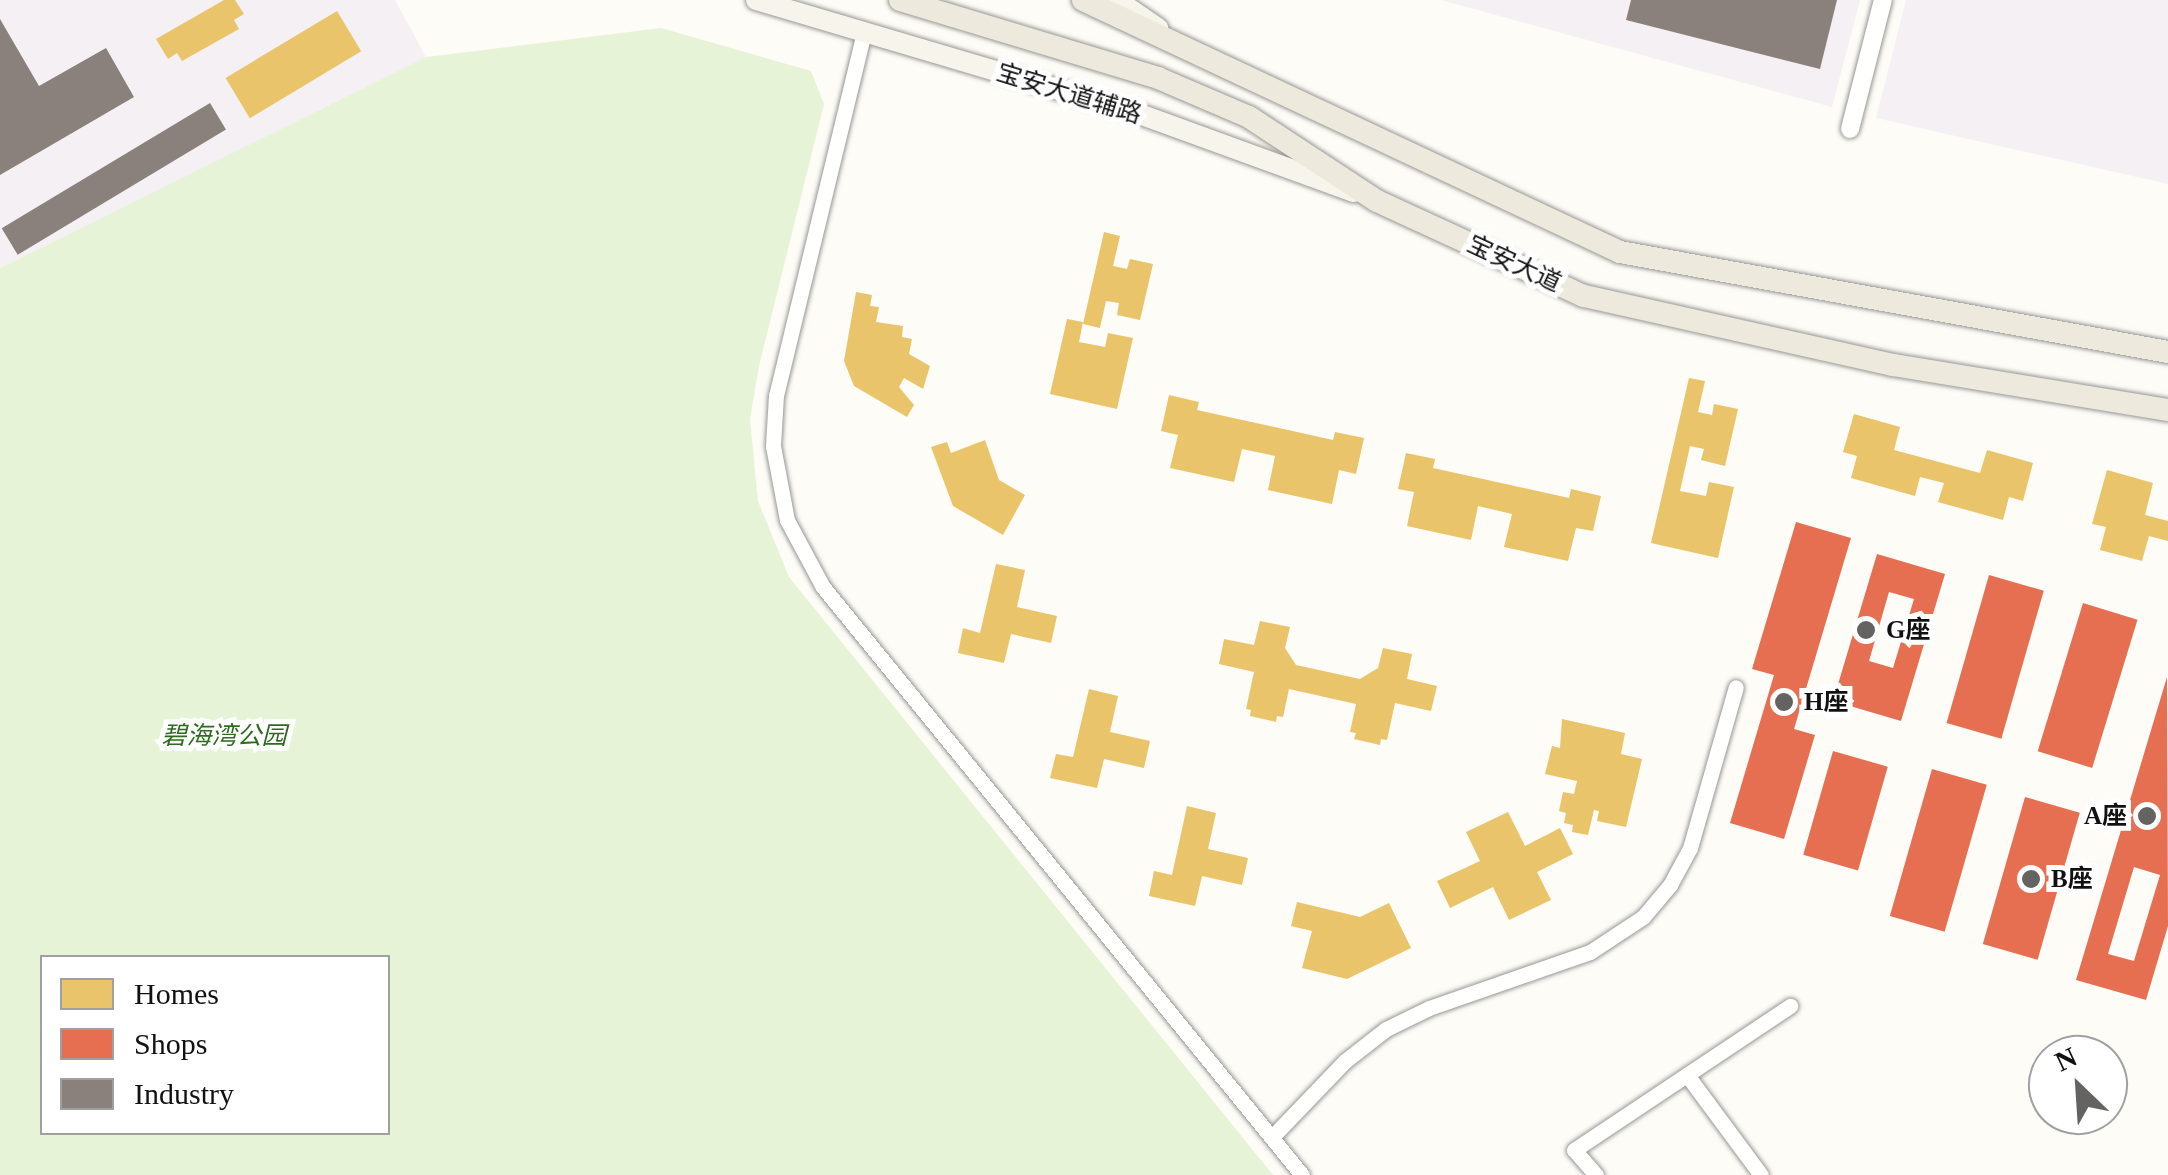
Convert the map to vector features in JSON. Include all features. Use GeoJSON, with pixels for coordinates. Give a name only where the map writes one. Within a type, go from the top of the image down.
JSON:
{"type":"FeatureCollection","features":[{"type":"Feature","properties":{"kind":"main road","name":"宝安大道辅路"},"geometry":{"type":"LineString","coordinates":[[756,0],[1134,112],[1377,201]]}},
{"type":"Feature","properties":{"kind":"main road","name":"宝安大道"},"geometry":{"type":"LineString","coordinates":[[900,0],[1176,86],[1249,117],[1377,201],[1584,296],[1894,366],[2168,410]]}},
{"type":"Feature","properties":{"kind":"main road"},"geometry":{"type":"LineString","coordinates":[[1083,0],[1181,43]]}},
{"type":"Feature","properties":{"kind":"main road"},"geometry":{"type":"LineString","coordinates":[[1117,0],[1181,43],[1252,83],[1620,252],[2168,352]]}},
{"type":"Feature","properties":{"kind":"street"},"geometry":{"type":"LineString","coordinates":[[1850,129],[1883,0]]}},
{"type":"Feature","properties":{"kind":"street"},"geometry":{"type":"LineString","coordinates":[[864,32],[776,396],[773,446],[787,520],[823,587],[1302,1175]]}},
{"type":"Feature","properties":{"kind":"street"},"geometry":{"type":"LineString","coordinates":[[1272,1137],[1345,1061],[1386,1029],[1429,1008],[1590,952],[1643,918],[1670,885],[1690,848],[1736,687]]}},
{"type":"Feature","properties":{"kind":"street"},"geometry":{"type":"LineString","coordinates":[[1596,1175],[1574,1150],[1790,1006]]}},
{"type":"Feature","properties":{"kind":"street"},"geometry":{"type":"LineString","coordinates":[[1687,1075],[1761,1175]]}},
{"type":"Feature","properties":{"kind":"shaded area"},"geometry":{"type":"Polygon","coordinates":[[[0,0],[395,0],[426,57],[0,268],[0,0]]]}},
{"type":"Feature","properties":{"kind":"shaded area"},"geometry":{"type":"Polygon","coordinates":[[[1441,0],[1860,0],[1832,107],[1441,0]]]}},
{"type":"Feature","properties":{"kind":"shaded area"},"geometry":{"type":"Polygon","coordinates":[[[1906,0],[2168,0],[2168,184],[1876,118],[1906,0]]]}},
{"type":"Feature","properties":{"kind":"green space","name":"碧海湾公园"},"geometry":{"type":"Polygon","coordinates":[[[661,28],[811,71],[824,104],[759,366],[750,419],[758,501],[789,577],[1273,1175],[0,1175],[0,268],[426,57],[661,28]]]}},
{"type":"Feature","properties":{"kind":"building: Homes"},"geometry":{"type":"Polygon","coordinates":[[[224,0],[235,0],[244,14],[234,20],[239,29],[182,61],[177,53],[168,59],[156,39],[224,0]]]}},
{"type":"Feature","properties":{"kind":"building: Homes"},"geometry":{"type":"Polygon","coordinates":[[[337,11],[361,51],[250,118],[226,78],[337,11]]]}},
{"type":"Feature","properties":{"kind":"building: Homes"},"geometry":{"type":"Polygon","coordinates":[[[1104,232],[1120,236],[1113,266],[1127,269],[1130,259],[1153,264],[1140,320],[1117,315],[1119,303],[1106,301],[1100,328],[1083,324],[1104,232]]]}},
{"type":"Feature","properties":{"kind":"building: Homes"},"geometry":{"type":"Polygon","coordinates":[[[856,292],[872,295],[870,306],[879,307],[876,322],[903,326],[902,337],[912,339],[909,354],[930,366],[923,389],[904,378],[899,387],[914,405],[907,417],[854,386],[844,361],[856,292]]]}},
{"type":"Feature","properties":{"kind":"building: Homes"},"geometry":{"type":"Polygon","coordinates":[[[1067,319],[1083,322],[1079,342],[1105,347],[1108,333],[1133,338],[1117,409],[1050,394],[1067,319]]]}},
{"type":"Feature","properties":{"kind":"building: Homes"},"geometry":{"type":"Polygon","coordinates":[[[1689,378],[1705,381],[1698,412],[1712,415],[1714,404],[1738,409],[1725,466],[1701,460],[1704,449],[1690,446],[1680,491],[1706,496],[1709,482],[1734,487],[1718,558],[1651,543],[1689,378]]]}},
{"type":"Feature","properties":{"kind":"building: Homes"},"geometry":{"type":"Polygon","coordinates":[[[1169,395],[1199,402],[1197,410],[1333,440],[1335,432],[1364,438],[1356,474],[1339,470],[1332,504],[1268,490],[1275,456],[1242,449],[1234,482],[1170,468],[1178,435],[1161,431],[1169,395]]]}},
{"type":"Feature","properties":{"kind":"building: Homes"},"geometry":{"type":"Polygon","coordinates":[[[1854,414],[1900,427],[1894,450],[1980,473],[1987,450],[2033,463],[2023,501],[2009,497],[2003,520],[1938,502],[1944,483],[1920,477],[1915,496],[1851,478],[1857,456],[1843,452],[1854,414]]]}},
{"type":"Feature","properties":{"kind":"building: Homes"},"geometry":{"type":"Polygon","coordinates":[[[985,440],[999,480],[1025,495],[1003,535],[953,506],[931,447],[947,442],[951,453],[985,440]]]}},
{"type":"Feature","properties":{"kind":"building: Homes"},"geometry":{"type":"Polygon","coordinates":[[[1406,453],[1435,459],[1433,468],[1569,498],[1571,489],[1601,496],[1593,531],[1576,528],[1568,561],[1504,547],[1512,514],[1478,506],[1471,540],[1407,526],[1414,492],[1398,489],[1406,453]]]}},
{"type":"Feature","properties":{"kind":"building: Homes"},"geometry":{"type":"Polygon","coordinates":[[[2107,470],[2153,483],[2145,515],[2168,521],[2168,541],[2149,536],[2142,561],[2100,550],[2106,527],[2092,524],[2107,470]]]}},
{"type":"Feature","properties":{"kind":"building: Homes"},"geometry":{"type":"Polygon","coordinates":[[[996,564],[1025,570],[1017,607],[1057,616],[1051,643],[1011,634],[1004,663],[958,653],[963,628],[980,633],[996,564]]]}},
{"type":"Feature","properties":{"kind":"building: Homes"},"geometry":{"type":"Polygon","coordinates":[[[1260,621],[1290,627],[1285,648],[1296,665],[1360,679],[1378,668],[1383,648],[1412,654],[1407,679],[1437,686],[1431,711],[1395,703],[1387,740],[1381,739],[1380,745],[1354,739],[1356,733],[1350,732],[1356,704],[1289,689],[1283,717],[1277,716],[1276,722],[1250,716],[1251,710],[1246,709],[1254,672],[1219,664],[1224,639],[1254,645],[1260,621]]]}},
{"type":"Feature","properties":{"kind":"building: Homes"},"geometry":{"type":"Polygon","coordinates":[[[1089,689],[1118,696],[1110,732],[1150,741],[1144,768],[1104,759],[1097,788],[1050,778],[1056,754],[1073,757],[1089,689]]]}},
{"type":"Feature","properties":{"kind":"building: Homes"},"geometry":{"type":"Polygon","coordinates":[[[1562,719],[1625,733],[1621,754],[1642,759],[1626,827],[1597,821],[1599,811],[1594,810],[1588,835],[1572,832],[1573,825],[1564,823],[1566,813],[1559,811],[1563,792],[1574,794],[1577,781],[1545,774],[1552,746],[1560,748],[1562,719]]]}},
{"type":"Feature","properties":{"kind":"building: Homes"},"geometry":{"type":"Polygon","coordinates":[[[1187,806],[1216,813],[1208,849],[1248,858],[1242,885],[1202,876],[1195,906],[1149,896],[1154,871],[1172,875],[1187,806]]]}},
{"type":"Feature","properties":{"kind":"building: Homes"},"geometry":{"type":"Polygon","coordinates":[[[1508,812],[1525,846],[1560,828],[1573,854],[1537,872],[1551,900],[1509,920],[1493,887],[1450,908],[1437,881],[1480,861],[1466,832],[1508,812]]]}},
{"type":"Feature","properties":{"kind":"building: Homes"},"geometry":{"type":"Polygon","coordinates":[[[1297,902],[1360,917],[1389,903],[1411,948],[1347,979],[1302,968],[1312,931],[1291,926],[1297,902]]]}},
{"type":"Feature","properties":{"kind":"building: Shops","name":"H座"},"geometry":{"type":"Polygon","coordinates":[[[1796,522],[1851,538],[1794,729],[1815,735],[1784,839],[1730,823],[1774,675],[1752,669],[1796,522]]]}},
{"type":"Feature","properties":{"kind":"building: Shops","name":"G座"},"geometry":{"type":"Polygon","coordinates":[[[1877,554],[1945,574],[1901,721],[1833,701],[1877,554]],[[1889,592],[1869,661],[1893,668],[1914,599],[1889,592]]]}},
{"type":"Feature","properties":{"kind":"building: Shops"},"geometry":{"type":"Polygon","coordinates":[[[1989,575],[2044,591],[2001,739],[1947,723],[1989,575]]]}},
{"type":"Feature","properties":{"kind":"building: Shops"},"geometry":{"type":"Polygon","coordinates":[[[2083,603],[2138,620],[2092,768],[2038,751],[2083,603]]]}},
{"type":"Feature","properties":{"kind":"building: Shops","name":"A座"},"geometry":{"type":"Polygon","coordinates":[[[2167,677],[2168,926],[2146,1000],[2076,980],[2167,677]],[[2134,867],[2108,954],[2134,961],[2160,875],[2134,867]]]}},
{"type":"Feature","properties":{"kind":"building: Shops"},"geometry":{"type":"Polygon","coordinates":[[[1833,751],[1888,767],[1858,871],[1803,855],[1833,751]]]}},
{"type":"Feature","properties":{"kind":"building: Shops"},"geometry":{"type":"Polygon","coordinates":[[[1932,769],[1987,785],[1945,932],[1890,916],[1932,769]]]}},
{"type":"Feature","properties":{"kind":"building: Shops","name":"B座"},"geometry":{"type":"Polygon","coordinates":[[[2025,797],[2080,813],[2038,960],[1983,944],[2025,797]]]}},
{"type":"Feature","properties":{"kind":"building: Industry"},"geometry":{"type":"Polygon","coordinates":[[[1631,0],[1837,0],[1820,69],[1626,20],[1631,0]]]}},
{"type":"Feature","properties":{"kind":"building: Industry"},"geometry":{"type":"Polygon","coordinates":[[[0,19],[39,86],[106,48],[134,97],[0,175],[0,19]]]}},
{"type":"Feature","properties":{"kind":"building: Industry"},"geometry":{"type":"Polygon","coordinates":[[[210,103],[226,130],[18,255],[2,228],[210,103]]]}},
{"type":"Feature","properties":{"kind":"place","name":"G座"},"geometry":{"type":"Point","coordinates":[1866,630]}},
{"type":"Feature","properties":{"kind":"place","name":"H座"},"geometry":{"type":"Point","coordinates":[1784,702]}},
{"type":"Feature","properties":{"kind":"place","name":"A座"},"geometry":{"type":"Point","coordinates":[2147,816]}},
{"type":"Feature","properties":{"kind":"place","name":"B座"},"geometry":{"type":"Point","coordinates":[2031,879]}}]}
